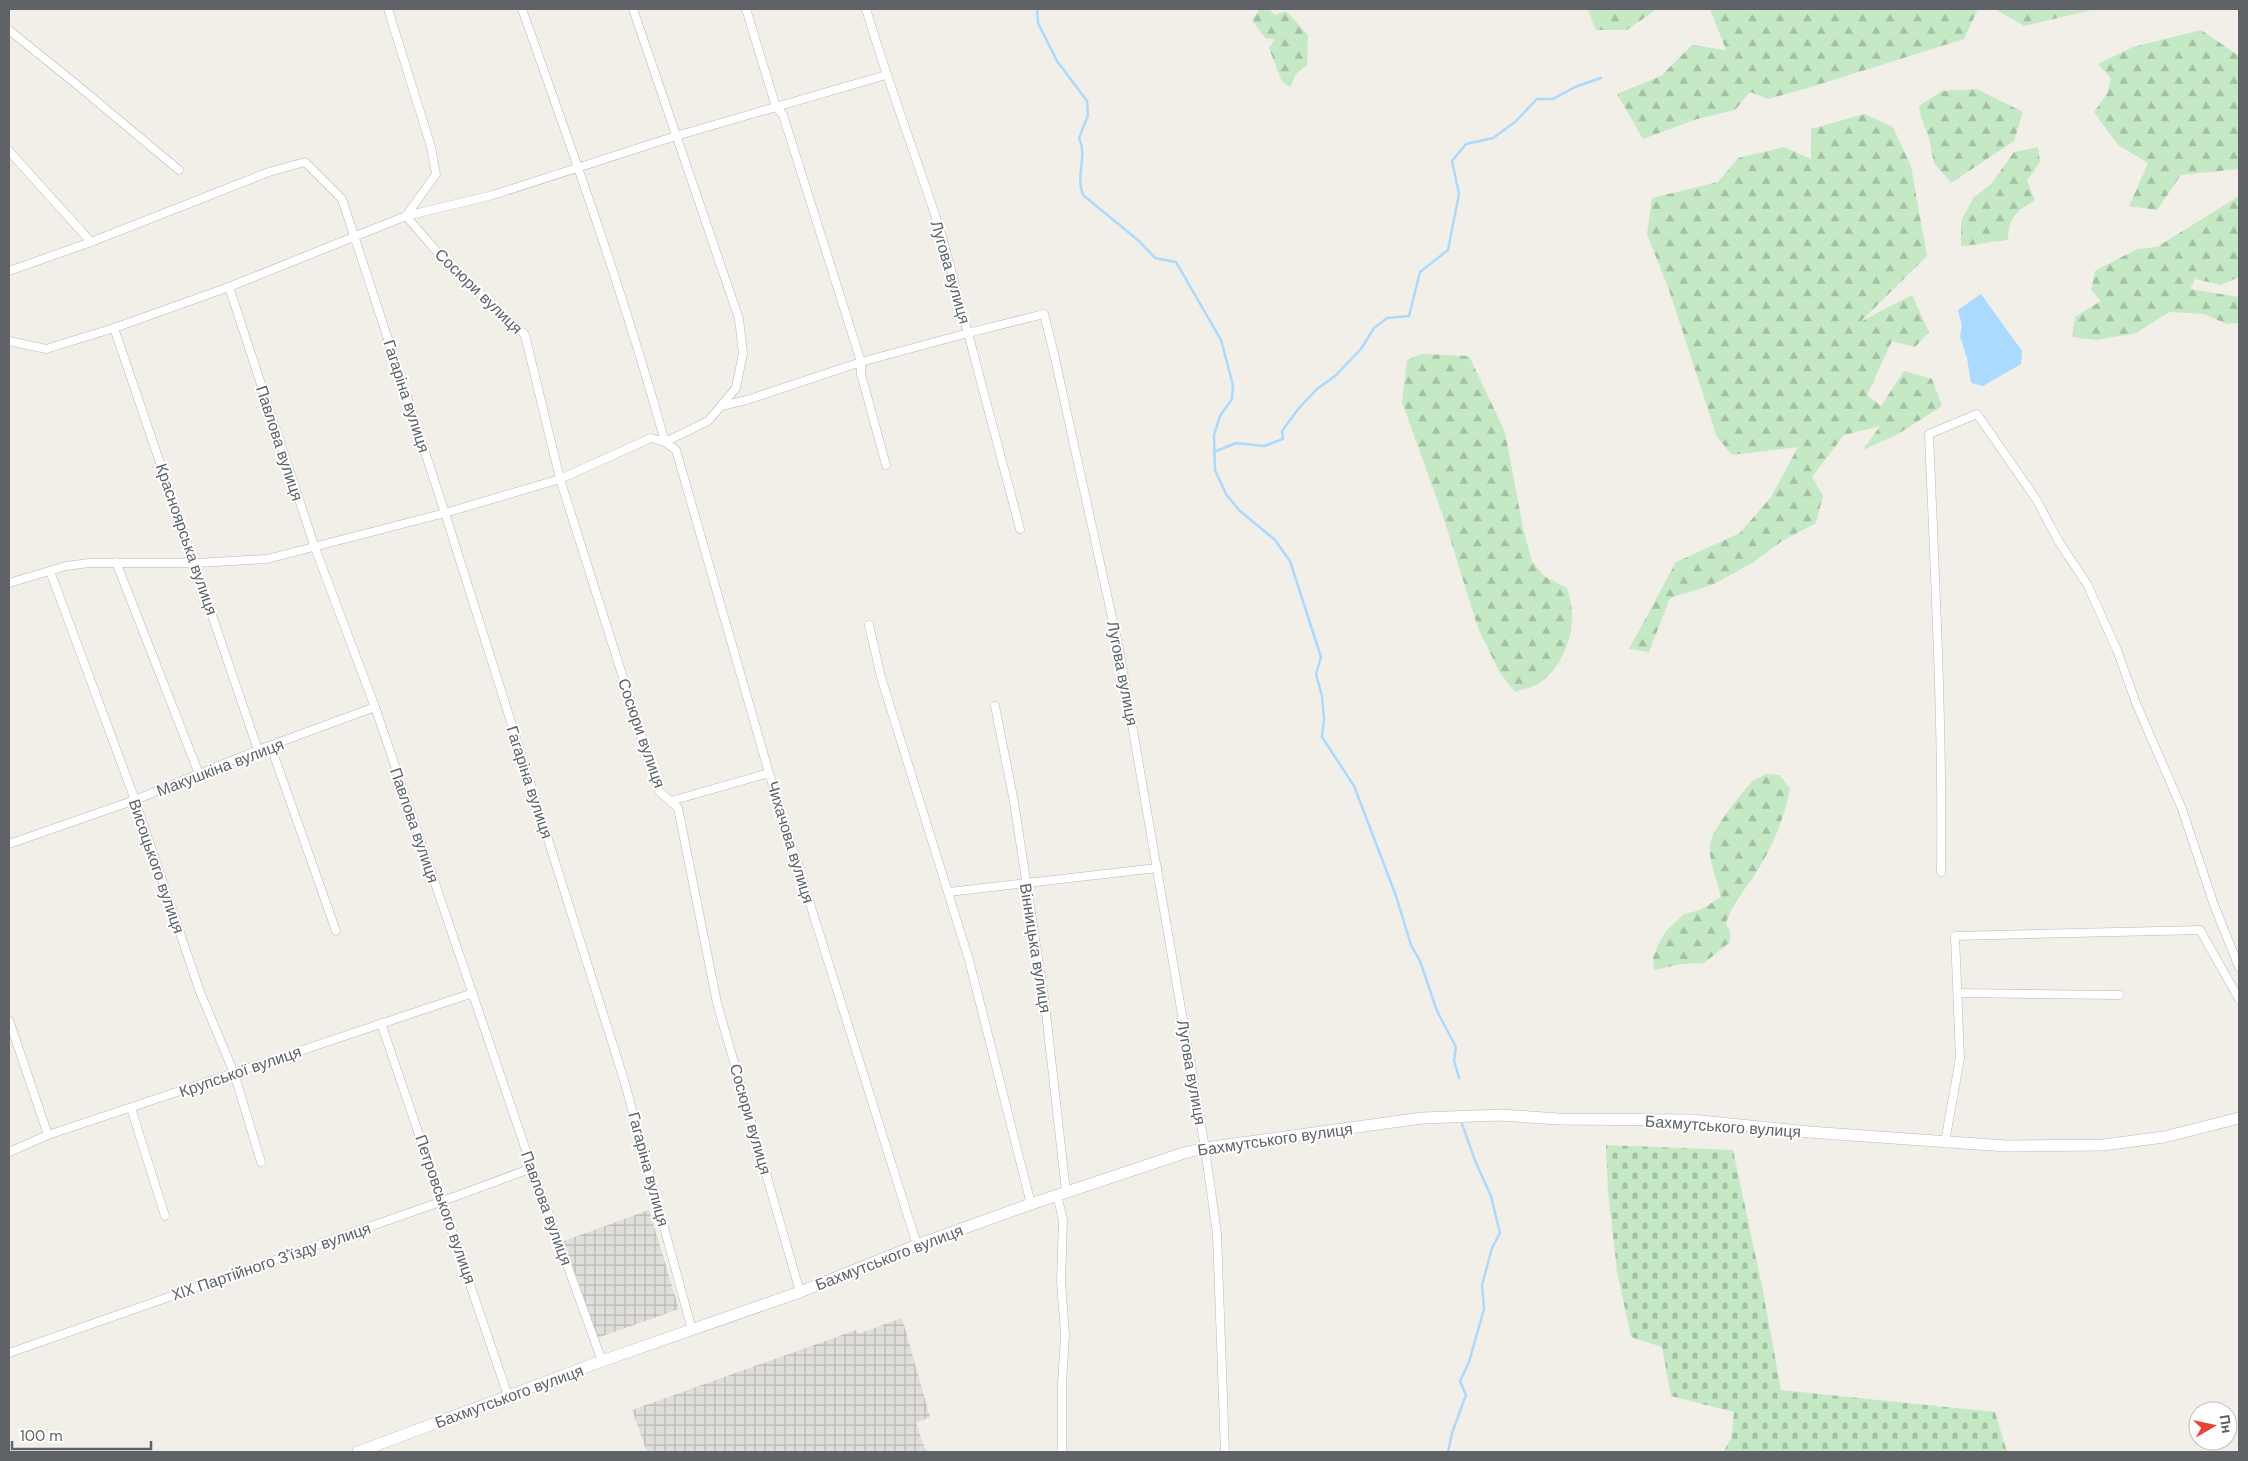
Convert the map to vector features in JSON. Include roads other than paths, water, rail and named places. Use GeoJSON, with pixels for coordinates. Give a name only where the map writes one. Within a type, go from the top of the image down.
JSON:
{"type":"FeatureCollection","features":[{"type":"Feature","properties":{"kind":"main road","name":"Бахмутського вулиця"},"geometry":{"type":"LineString","coordinates":[[358,1452],[508,1396],[800,1292],[917,1245],[1031,1204],[1184,1153],[1205,1148],[1422,1118],[1500,1115],[1558,1119],[1691,1120],[1809,1132],[2006,1146],[2103,1145],[2164,1137],[2239,1118]]}},
{"type":"Feature","properties":{"kind":"street"},"geometry":{"type":"LineString","coordinates":[[388,9],[431,147],[436,174],[406,216]]}},
{"type":"Feature","properties":{"kind":"street"},"geometry":{"type":"LineString","coordinates":[[522,9],[579,167],[640,352],[665,442]]}},
{"type":"Feature","properties":{"kind":"street"},"geometry":{"type":"LineString","coordinates":[[9,583],[66,566],[89,563],[196,563],[267,559],[315,548],[445,513],[560,479],[651,438],[665,442],[708,421],[736,388],[743,353],[739,319],[633,9]]}},
{"type":"Feature","properties":{"kind":"street"},"geometry":{"type":"LineString","coordinates":[[746,9],[776,107],[783,115],[861,362],[861,374],[886,465]]}},
{"type":"Feature","properties":{"kind":"street","name":"Лугова вулиця"},"geometry":{"type":"LineString","coordinates":[[866,9],[886,75],[908,134],[940,232],[968,333],[1044,314],[1072,431],[1119,648],[1205,1148],[1217,1234],[1225,1452]]}},
{"type":"Feature","properties":{"kind":"street"},"geometry":{"type":"LineString","coordinates":[[9,30],[179,170]]}},
{"type":"Feature","properties":{"kind":"street"},"geometry":{"type":"LineString","coordinates":[[9,341],[46,349],[114,328],[229,288],[406,216],[494,195],[676,136],[886,75]]}},
{"type":"Feature","properties":{"kind":"street"},"geometry":{"type":"LineString","coordinates":[[9,150],[90,242],[9,271]]}},
{"type":"Feature","properties":{"kind":"street","name":"Гагаріна вулиця"},"geometry":{"type":"LineString","coordinates":[[90,242],[269,172],[305,162],[342,199],[445,513],[624,1080],[692,1330]]}},
{"type":"Feature","properties":{"kind":"street","name":"Сосюри вулиця"},"geometry":{"type":"LineString","coordinates":[[406,216],[445,261],[525,335],[560,479],[659,791],[678,808],[717,1003],[800,1292]]}},
{"type":"Feature","properties":{"kind":"street","name":"Павлова вулиця"},"geometry":{"type":"LineString","coordinates":[[229,288],[315,548],[375,707],[532,1168],[602,1362]]}},
{"type":"Feature","properties":{"kind":"street","name":"Красноярська вулиця"},"geometry":{"type":"LineString","coordinates":[[114,328],[196,563],[258,750]]}},
{"type":"Feature","properties":{"kind":"street"},"geometry":{"type":"LineString","coordinates":[[721,406],[763,395],[861,362],[968,333],[1020,528]]}},
{"type":"Feature","properties":{"kind":"street"},"geometry":{"type":"LineString","coordinates":[[1941,872],[1942,817],[1936,589],[1928,434],[1977,414],[2036,499],[2059,542],[2087,584],[2182,809],[2214,906],[2239,967]]}},
{"type":"Feature","properties":{"kind":"street","name":"Чихачова вулиця"},"geometry":{"type":"LineString","coordinates":[[665,442],[676,450],[769,773],[917,1245]]}},
{"type":"Feature","properties":{"kind":"street"},"geometry":{"type":"LineString","coordinates":[[116,562],[199,774]]}},
{"type":"Feature","properties":{"kind":"street","name":"Висоцького вулиця"},"geometry":{"type":"LineString","coordinates":[[50,571],[135,800],[200,992],[234,1073],[261,1162]]}},
{"type":"Feature","properties":{"kind":"street"},"geometry":{"type":"LineString","coordinates":[[868,625],[970,960],[1031,1204]]}},
{"type":"Feature","properties":{"kind":"street","name":"Вінницька вулиця"},"geometry":{"type":"LineString","coordinates":[[995,706],[1014,802],[1045,1004],[1063,1220],[1061,1281],[1065,1335],[1062,1384],[1062,1452]]}},
{"type":"Feature","properties":{"kind":"street","name":"Макушкіна вулиця"},"geometry":{"type":"LineString","coordinates":[[9,844],[135,800],[258,750],[271,747],[375,707]]}},
{"type":"Feature","properties":{"kind":"street"},"geometry":{"type":"LineString","coordinates":[[271,747],[336,930]]}},
{"type":"Feature","properties":{"kind":"street"},"geometry":{"type":"LineString","coordinates":[[671,802],[769,773]]}},
{"type":"Feature","properties":{"kind":"street"},"geometry":{"type":"LineString","coordinates":[[949,892],[1157,868]]}},
{"type":"Feature","properties":{"kind":"street"},"geometry":{"type":"LineString","coordinates":[[1945,1142],[1960,1058],[1954,936],[2200,930],[2239,999]]}},
{"type":"Feature","properties":{"kind":"street","name":"Крупської вулиця"},"geometry":{"type":"LineString","coordinates":[[9,1152],[48,1135],[473,993]]}},
{"type":"Feature","properties":{"kind":"street"},"geometry":{"type":"LineString","coordinates":[[1958,993],[2119,995]]}},
{"type":"Feature","properties":{"kind":"street"},"geometry":{"type":"LineString","coordinates":[[9,1020],[48,1135]]}},
{"type":"Feature","properties":{"kind":"street","name":"Петровського вулиця"},"geometry":{"type":"LineString","coordinates":[[381,1023],[508,1396]]}},
{"type":"Feature","properties":{"kind":"street"},"geometry":{"type":"LineString","coordinates":[[131,1108],[165,1216]]}},
{"type":"Feature","properties":{"kind":"street","name":"XIX Партійного З'їзду вулиця"},"geometry":{"type":"LineString","coordinates":[[9,1353],[532,1168]]}},
{"type":"Feature","properties":{"kind":"water"},"geometry":{"type":"Polygon","coordinates":[[[1981,294],[2022,351],[2021,364],[1983,386],[1971,383],[1967,358],[1960,336],[1962,326],[1958,310],[1981,294]]]}},
{"type":"Feature","properties":{"kind":"waterway"},"geometry":{"type":"LineString","coordinates":[[1037,9],[1038,23],[1057,61],[1087,101],[1088,115],[1079,138],[1082,152],[1080,180],[1083,195],[1139,241],[1155,258],[1176,262],[1221,340],[1233,385],[1232,399],[1220,416],[1214,435],[1215,470],[1226,494],[1239,510],[1275,540],[1290,561],[1321,657],[1316,674],[1322,696],[1324,719],[1322,737],[1354,786],[1396,896],[1411,945],[1420,961],[1437,1011],[1456,1047],[1454,1060],[1459,1078]]}},
{"type":"Feature","properties":{"kind":"waterway"},"geometry":{"type":"LineString","coordinates":[[1214,452],[1236,443],[1264,446],[1283,439],[1282,431],[1299,408],[1317,389],[1335,376],[1361,349],[1374,328],[1387,318],[1409,316],[1420,272],[1448,250],[1459,194],[1452,161],[1466,144],[1493,138],[1515,122],[1537,99],[1553,99],[1575,87],[1601,78]]}},
{"type":"Feature","properties":{"kind":"waterway"},"geometry":{"type":"LineString","coordinates":[[1448,1452],[1452,1433],[1466,1395],[1460,1381],[1469,1362],[1484,1309],[1482,1285],[1492,1248],[1500,1233],[1491,1196],[1476,1163],[1462,1124]]}}]}
